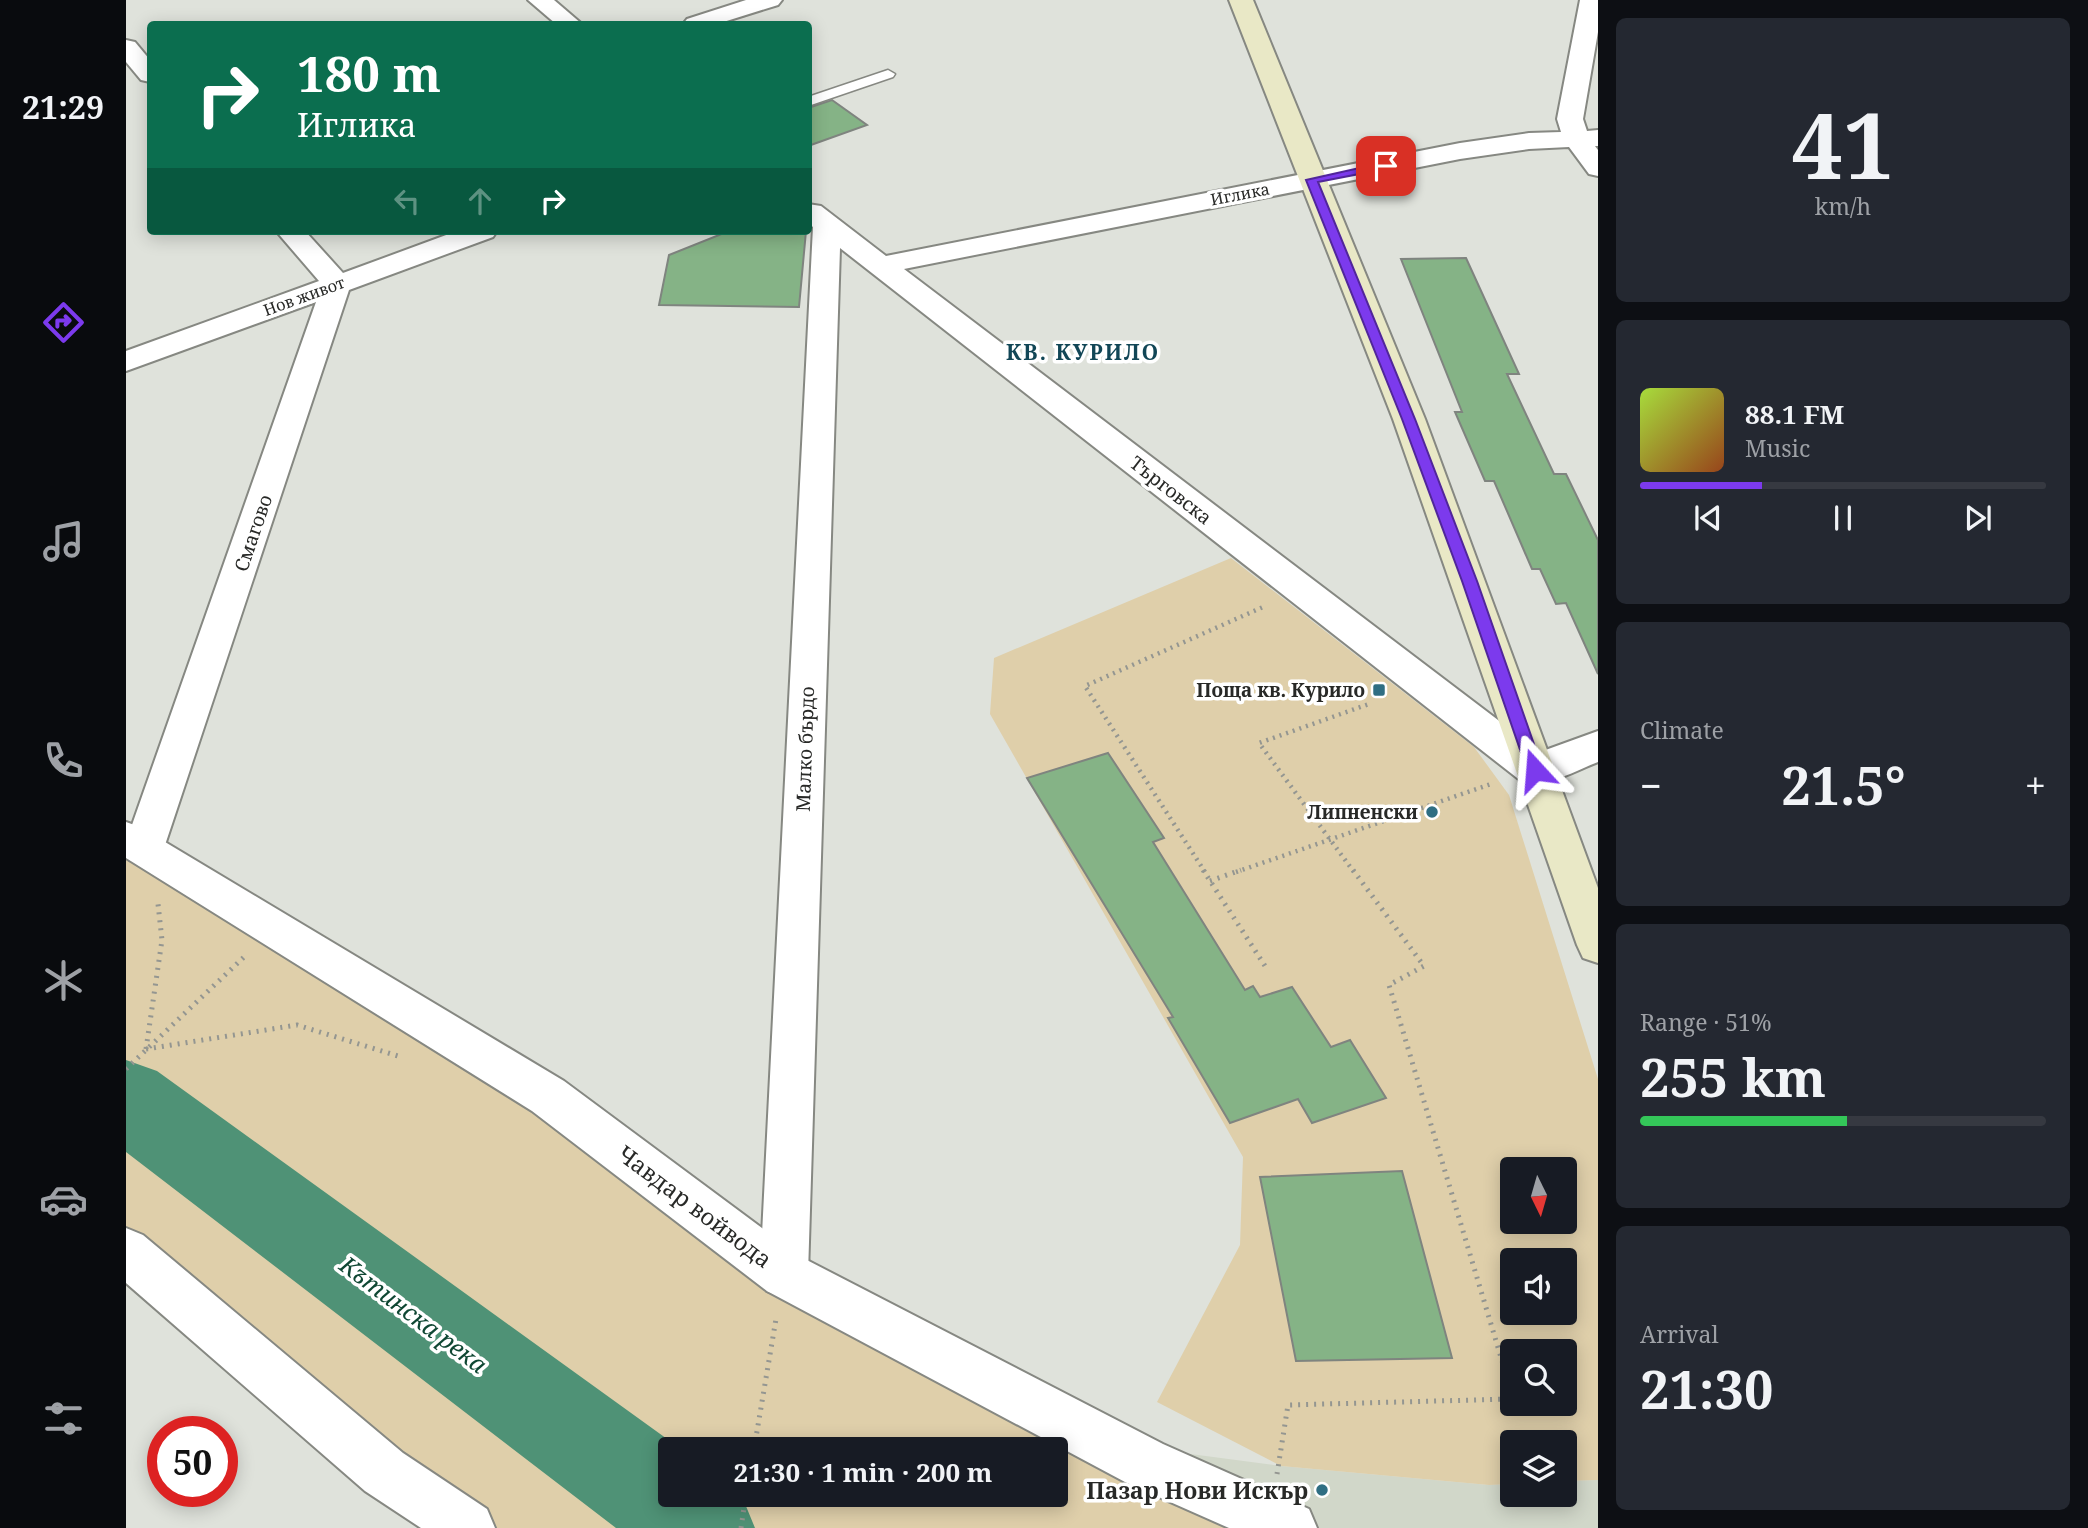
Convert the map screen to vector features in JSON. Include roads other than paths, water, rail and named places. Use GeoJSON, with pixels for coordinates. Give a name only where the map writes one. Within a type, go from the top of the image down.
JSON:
{"type":"FeatureCollection","features":[{"type":"Feature","properties":{"kind":"main road"},"geometry":{"type":"LineString","coordinates":[[1241,0],[1409,419],[1598,945]]}},
{"type":"Feature","properties":{"kind":"street"},"geometry":{"type":"LineString","coordinates":[[540,0],[566,21]]}},
{"type":"Feature","properties":{"kind":"street"},"geometry":{"type":"LineString","coordinates":[[704,21],[770,0]]}},
{"type":"Feature","properties":{"kind":"street"},"geometry":{"type":"LineString","coordinates":[[1592,0],[1591,38],[1570,119],[1587,138],[1598,168]]}},
{"type":"Feature","properties":{"kind":"street"},"geometry":{"type":"LineString","coordinates":[[126,47],[147,72]]}},
{"type":"Feature","properties":{"kind":"street","name":"Иглика"},"geometry":{"type":"LineString","coordinates":[[883,265],[1460,151],[1587,138]]}},
{"type":"Feature","properties":{"kind":"street","name":"Търговска"},"geometry":{"type":"LineString","coordinates":[[818,217],[1535,770]]}},
{"type":"Feature","properties":{"kind":"street","name":"Малко бърдо"},"geometry":{"type":"LineString","coordinates":[[784,1274],[818,217]]}},
{"type":"Feature","properties":{"kind":"street"},"geometry":{"type":"LineString","coordinates":[[294,235],[337,284]]}},
{"type":"Feature","properties":{"kind":"street","name":"Нов живот"},"geometry":{"type":"LineString","coordinates":[[126,362],[472,235]]}},
{"type":"Feature","properties":{"kind":"street","name":"Смагово"},"geometry":{"type":"LineString","coordinates":[[135,843],[337,284]]}},
{"type":"Feature","properties":{"kind":"street"},"geometry":{"type":"LineString","coordinates":[[1535,770],[1598,746]]}},
{"type":"Feature","properties":{"kind":"street","name":"Чавдар войвода"},"geometry":{"type":"LineString","coordinates":[[135,843],[548,1096],[784,1274],[1144,1463],[1280,1524]]}},
{"type":"Feature","properties":{"kind":"street"},"geometry":{"type":"LineString","coordinates":[[126,1252],[384,1472],[468,1528]]}},
{"type":"Feature","properties":{"kind":"lane"},"geometry":{"type":"LineString","coordinates":[[812,101],[888,74]]}},
{"type":"Feature","properties":{"kind":"waterway","name":"Кътинска река"},"geometry":{"type":"LineString","coordinates":[[126,1100],[702,1528]]}},
{"type":"Feature","properties":{"kind":"place","name":"Поща кв. Курило"},"geometry":{"type":"Point","coordinates":[1379,690]}},
{"type":"Feature","properties":{"kind":"place","name":"Липненски"},"geometry":{"type":"Point","coordinates":[1432,812]}},
{"type":"Feature","properties":{"kind":"place","name":"Пазар Нови Искър"},"geometry":{"type":"Point","coordinates":[1322,1490]}},
{"type":"Feature","properties":{"kind":"district","name":"КВ. КУРИЛО"},"geometry":{"type":"Point","coordinates":[1083,352]}}]}
